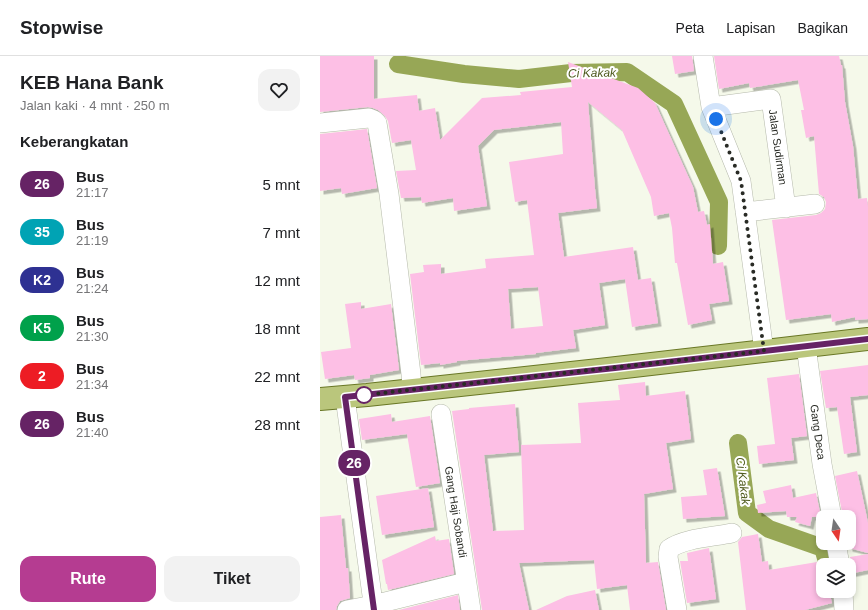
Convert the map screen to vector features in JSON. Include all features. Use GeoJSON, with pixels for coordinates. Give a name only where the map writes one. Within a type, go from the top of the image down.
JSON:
{"type":"FeatureCollection","features":[{"type":"Feature","properties":{"kind":"main road"},"geometry":{"type":"LineString","coordinates":[[320,399],[868,339]]}},
{"type":"Feature","properties":{"kind":"street"},"geometry":{"type":"LineString","coordinates":[[703,56],[710,106],[741,181],[764,351]]}},
{"type":"Feature","properties":{"kind":"street","name":"Jalan Sudirman"},"geometry":{"type":"LineString","coordinates":[[710,106],[771,99],[786,208]]}},
{"type":"Feature","properties":{"kind":"street"},"geometry":{"type":"LineString","coordinates":[[320,123],[369,118],[374,120],[377,124],[389,194],[412,390]]}},
{"type":"Feature","properties":{"kind":"street"},"geometry":{"type":"LineString","coordinates":[[745,212],[815,204]]}},
{"type":"Feature","properties":{"kind":"street","name":"Gang Deca"},"geometry":{"type":"LineString","coordinates":[[806,346],[822,464],[831,510]]}},
{"type":"Feature","properties":{"kind":"street"},"geometry":{"type":"LineString","coordinates":[[345,397],[374,608]]}},
{"type":"Feature","properties":{"kind":"street","name":"Gang Haji Sobandi"},"geometry":{"type":"LineString","coordinates":[[441,414],[471,610]]}},
{"type":"Feature","properties":{"kind":"street"},"geometry":{"type":"LineString","coordinates":[[677,610],[668,557],[669,550],[675,545],[684,542],[732,534]]}},
{"type":"Feature","properties":{"kind":"street"},"geometry":{"type":"LineString","coordinates":[[347,610],[374,608],[466,582]]}},
{"type":"Feature","properties":{"kind":"street"},"geometry":{"type":"LineString","coordinates":[[843,598],[844,610]]}},
{"type":"Feature","properties":{"kind":"building"},"geometry":{"type":"Polygon","coordinates":[[[320,56],[374,56],[374,99],[417,95],[419,111],[435,108],[440,140],[482,98],[521,95],[520,92],[572,87],[568,62],[638,88],[655,103],[693,187],[698,212],[704,211],[707,225],[710,224],[713,264],[723,262],[729,301],[709,304],[712,320],[688,325],[677,263],[675,263],[669,213],[654,216],[651,197],[622,130],[588,102],[597,208],[558,213],[564,257],[633,247],[638,280],[651,278],[658,323],[632,327],[625,279],[599,283],[605,325],[573,330],[576,348],[536,354],[457,361],[440,365],[440,363],[421,365],[410,274],[424,272],[423,265],[441,264],[441,274],[486,268],[485,259],[534,255],[527,200],[515,202],[509,162],[563,154],[561,122],[494,130],[478,146],[487,206],[454,211],[453,198],[422,203],[421,197],[401,198],[396,171],[416,170],[411,140],[392,143],[388,121],[378,110],[368,107],[320,112],[320,56]],[[538,287],[508,289],[511,329],[543,326],[538,287]]]}},
{"type":"Feature","properties":{"kind":"building"},"geometry":{"type":"Polygon","coordinates":[[[672,56],[692,56],[694,71],[675,74],[672,56]]]}},
{"type":"Feature","properties":{"kind":"building"},"geometry":{"type":"Polygon","coordinates":[[[714,56],[839,56],[842,65],[845,102],[853,146],[858,199],[867,198],[868,207],[868,319],[855,320],[855,317],[832,322],[831,314],[786,320],[772,220],[816,215],[825,209],[826,202],[824,197],[819,194],[814,136],[806,138],[801,110],[804,110],[798,80],[750,88],[749,83],[719,89],[714,56]]]}},
{"type":"Feature","properties":{"kind":"building"},"geometry":{"type":"Polygon","coordinates":[[[367,129],[377,188],[342,194],[341,188],[320,191],[320,134],[367,129]]]}},
{"type":"Feature","properties":{"kind":"building"},"geometry":{"type":"Polygon","coordinates":[[[361,302],[361,309],[391,304],[399,370],[370,375],[370,378],[355,380],[354,375],[325,379],[321,352],[351,348],[345,304],[361,302]]]}},
{"type":"Feature","properties":{"kind":"building"},"geometry":{"type":"Polygon","coordinates":[[[868,365],[868,395],[850,397],[857,452],[844,454],[837,407],[826,408],[820,371],[868,365]]]}},
{"type":"Feature","properties":{"kind":"building"},"geometry":{"type":"Polygon","coordinates":[[[799,374],[807,436],[791,438],[794,460],[759,464],[757,446],[775,444],[767,378],[799,374]]]}},
{"type":"Feature","properties":{"kind":"building"},"geometry":{"type":"Polygon","coordinates":[[[645,382],[646,396],[685,391],[691,439],[666,443],[673,489],[644,494],[646,563],[658,562],[666,610],[630,610],[627,585],[597,589],[594,560],[519,563],[529,610],[482,610],[452,411],[515,404],[519,452],[484,455],[493,531],[524,530],[521,445],[581,443],[578,403],[620,400],[618,385],[645,382]]]}},
{"type":"Feature","properties":{"kind":"building"},"geometry":{"type":"Polygon","coordinates":[[[391,414],[392,422],[430,416],[440,483],[416,487],[407,434],[362,440],[359,419],[391,414]]]}},
{"type":"Feature","properties":{"kind":"building"},"geometry":{"type":"Polygon","coordinates":[[[717,468],[725,516],[683,519],[681,497],[707,495],[703,470],[717,468]]]}},
{"type":"Feature","properties":{"kind":"building"},"geometry":{"type":"Polygon","coordinates":[[[857,471],[868,523],[868,553],[856,550],[856,510],[842,510],[835,476],[857,471]]]}},
{"type":"Feature","properties":{"kind":"building"},"geometry":{"type":"Polygon","coordinates":[[[791,485],[793,498],[816,493],[820,510],[816,510],[816,517],[812,517],[810,526],[795,522],[797,517],[787,517],[786,511],[758,513],[757,505],[766,503],[763,491],[791,485]]]}},
{"type":"Feature","properties":{"kind":"building"},"geometry":{"type":"Polygon","coordinates":[[[428,488],[434,527],[382,535],[376,496],[428,488]]]}},
{"type":"Feature","properties":{"kind":"building"},"geometry":{"type":"Polygon","coordinates":[[[341,515],[346,568],[348,568],[350,598],[340,601],[336,610],[320,610],[320,517],[341,515]]]}},
{"type":"Feature","properties":{"kind":"building"},"geometry":{"type":"Polygon","coordinates":[[[758,534],[762,562],[768,561],[769,570],[816,562],[816,598],[831,598],[832,603],[805,610],[746,610],[738,542],[742,537],[758,534]]]}},
{"type":"Feature","properties":{"kind":"building"},"geometry":{"type":"Polygon","coordinates":[[[435,536],[436,541],[449,539],[454,574],[388,590],[382,560],[435,536]]]}},
{"type":"Feature","properties":{"kind":"building"},"geometry":{"type":"Polygon","coordinates":[[[709,548],[716,599],[687,603],[680,561],[688,561],[687,553],[709,548]]]}},
{"type":"Feature","properties":{"kind":"building"},"geometry":{"type":"Polygon","coordinates":[[[868,554],[868,570],[856,573],[856,558],[850,557],[868,554]]]}},
{"type":"Feature","properties":{"kind":"building"},"geometry":{"type":"Polygon","coordinates":[[[595,590],[599,610],[536,610],[567,596],[595,590]]]}},
{"type":"Feature","properties":{"kind":"building"},"geometry":{"type":"Polygon","coordinates":[[[458,595],[460,610],[399,610],[458,595]]]}},
{"type":"Feature","properties":{"kind":"waterway","name":"Ci Kakak"},"geometry":{"type":"LineString","coordinates":[[398,64],[464,74],[519,79],[571,73],[627,72],[674,104],[719,202],[718,246]]}},
{"type":"Feature","properties":{"kind":"waterway","name":"Ci Kakak"},"geometry":{"type":"LineString","coordinates":[[738,443],[747,513],[769,529],[823,548],[826,558]]}},
{"type":"Feature","properties":{"kind":"bus line","name":"26"},"geometry":{"type":"LineString","coordinates":[[374,610],[345,397],[868,339]]}},
{"type":"Feature","properties":{"kind":"route"},"geometry":{"type":"LineString","coordinates":[[364,395],[764,351],[741,181],[716,119]]}}]}
